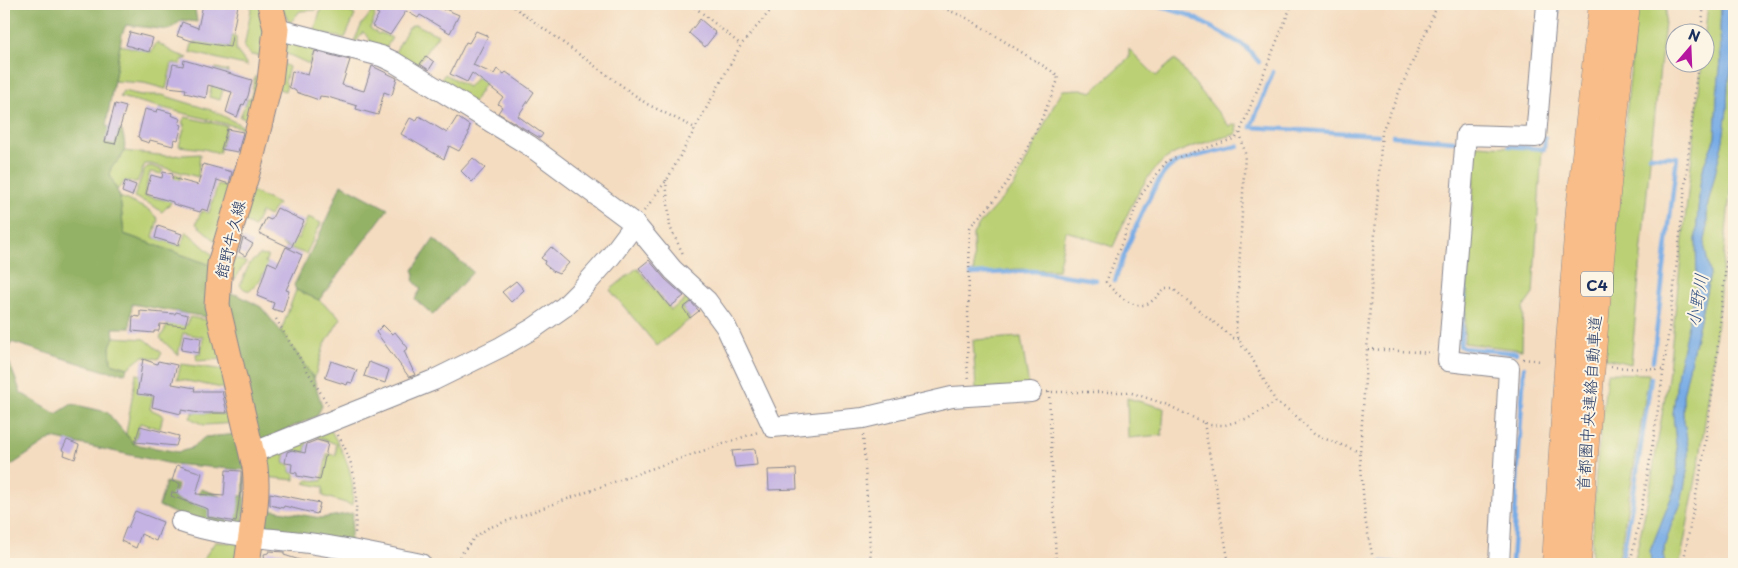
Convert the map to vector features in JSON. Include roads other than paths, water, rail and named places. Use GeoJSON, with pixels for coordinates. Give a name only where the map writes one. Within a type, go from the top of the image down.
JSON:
{"type":"FeatureCollection","features":[{"type":"Feature","properties":{"kind":"highway","name":"首都圏中央連絡自動車道"},"geometry":{"type":"LineString","coordinates":[[1556,564],[1568,365],[1580,218],[1603,4]]}},
{"type":"Feature","properties":{"kind":"highway","name":"首都圏中央連絡自動車道"},"geometry":{"type":"LineString","coordinates":[[1577,564],[1594,320],[1610,141],[1626,4]]}},
{"type":"Feature","properties":{"kind":"main road","name":"館野牛久線"},"geometry":{"type":"LineString","coordinates":[[247,564],[257,480],[218,305],[218,283],[220,264],[251,159],[270,82],[276,29],[270,4]]}},
{"type":"Feature","properties":{"kind":"street"},"geometry":{"type":"LineString","coordinates":[[1499,564],[1509,368],[1448,360],[1466,135],[1536,137],[1547,4]]}},
{"type":"Feature","properties":{"kind":"street"},"geometry":{"type":"LineString","coordinates":[[276,29],[381,56],[394,62],[530,146],[635,224],[673,270],[708,301],[726,327],[774,427],[862,418],[952,397],[1040,392]]}},
{"type":"Feature","properties":{"kind":"street"},"geometry":{"type":"LineString","coordinates":[[252,453],[434,380],[534,328],[564,307],[580,292],[635,224]]}},
{"type":"Feature","properties":{"kind":"street"},"geometry":{"type":"LineString","coordinates":[[181,522],[203,530],[251,538],[354,550],[421,564]]}},
{"type":"Feature","properties":{"kind":"water","name":"小野川"},"geometry":{"type":"Polygon","coordinates":[[[1721,4],[1732,4],[1728,25],[1734,43],[1734,58],[1728,84],[1723,140],[1707,208],[1707,231],[1704,244],[1710,274],[1683,395],[1688,466],[1681,504],[1664,547],[1664,564],[1651,564],[1650,551],[1675,488],[1678,462],[1673,414],[1678,371],[1697,284],[1696,236],[1700,184],[1704,165],[1715,138],[1721,61],[1721,4]]]}},
{"type":"Feature","properties":{"kind":"waterway"},"geometry":{"type":"LineString","coordinates":[[1123,4],[1128,6],[1131,4]]}},
{"type":"Feature","properties":{"kind":"waterway"},"geometry":{"type":"LineString","coordinates":[[1151,4],[1189,15],[1247,48],[1259,62]]}},
{"type":"Feature","properties":{"kind":"waterway"},"geometry":{"type":"LineString","coordinates":[[1553,52],[1558,4]]}},
{"type":"Feature","properties":{"kind":"waterway"},"geometry":{"type":"LineString","coordinates":[[1273,72],[1251,127],[1378,135]]}},
{"type":"Feature","properties":{"kind":"waterway"},"geometry":{"type":"LineString","coordinates":[[1393,136],[1454,141]]}},
{"type":"Feature","properties":{"kind":"waterway"},"geometry":{"type":"LineString","coordinates":[[1509,146],[1544,149],[1545,137]]}},
{"type":"Feature","properties":{"kind":"waterway"},"geometry":{"type":"LineString","coordinates":[[1115,281],[1139,219],[1164,173],[1171,166],[1185,160],[1238,146]]}},
{"type":"Feature","properties":{"kind":"waterway"},"geometry":{"type":"LineString","coordinates":[[1650,156],[1677,157],[1653,361]]}},
{"type":"Feature","properties":{"kind":"waterway"},"geometry":{"type":"LineString","coordinates":[[1469,228],[1460,346],[1516,353]]}},
{"type":"Feature","properties":{"kind":"waterway"},"geometry":{"type":"LineString","coordinates":[[971,274],[1033,271],[1096,280]]}},
{"type":"Feature","properties":{"kind":"waterway"},"geometry":{"type":"LineString","coordinates":[[1512,564],[1524,368]]}},
{"type":"Feature","properties":{"kind":"waterway"},"geometry":{"type":"LineString","coordinates":[[1621,564],[1651,378]]}},
{"type":"Feature","properties":{"kind":"waterway"},"geometry":{"type":"LineString","coordinates":[[1382,562],[1406,564]]}}]}
